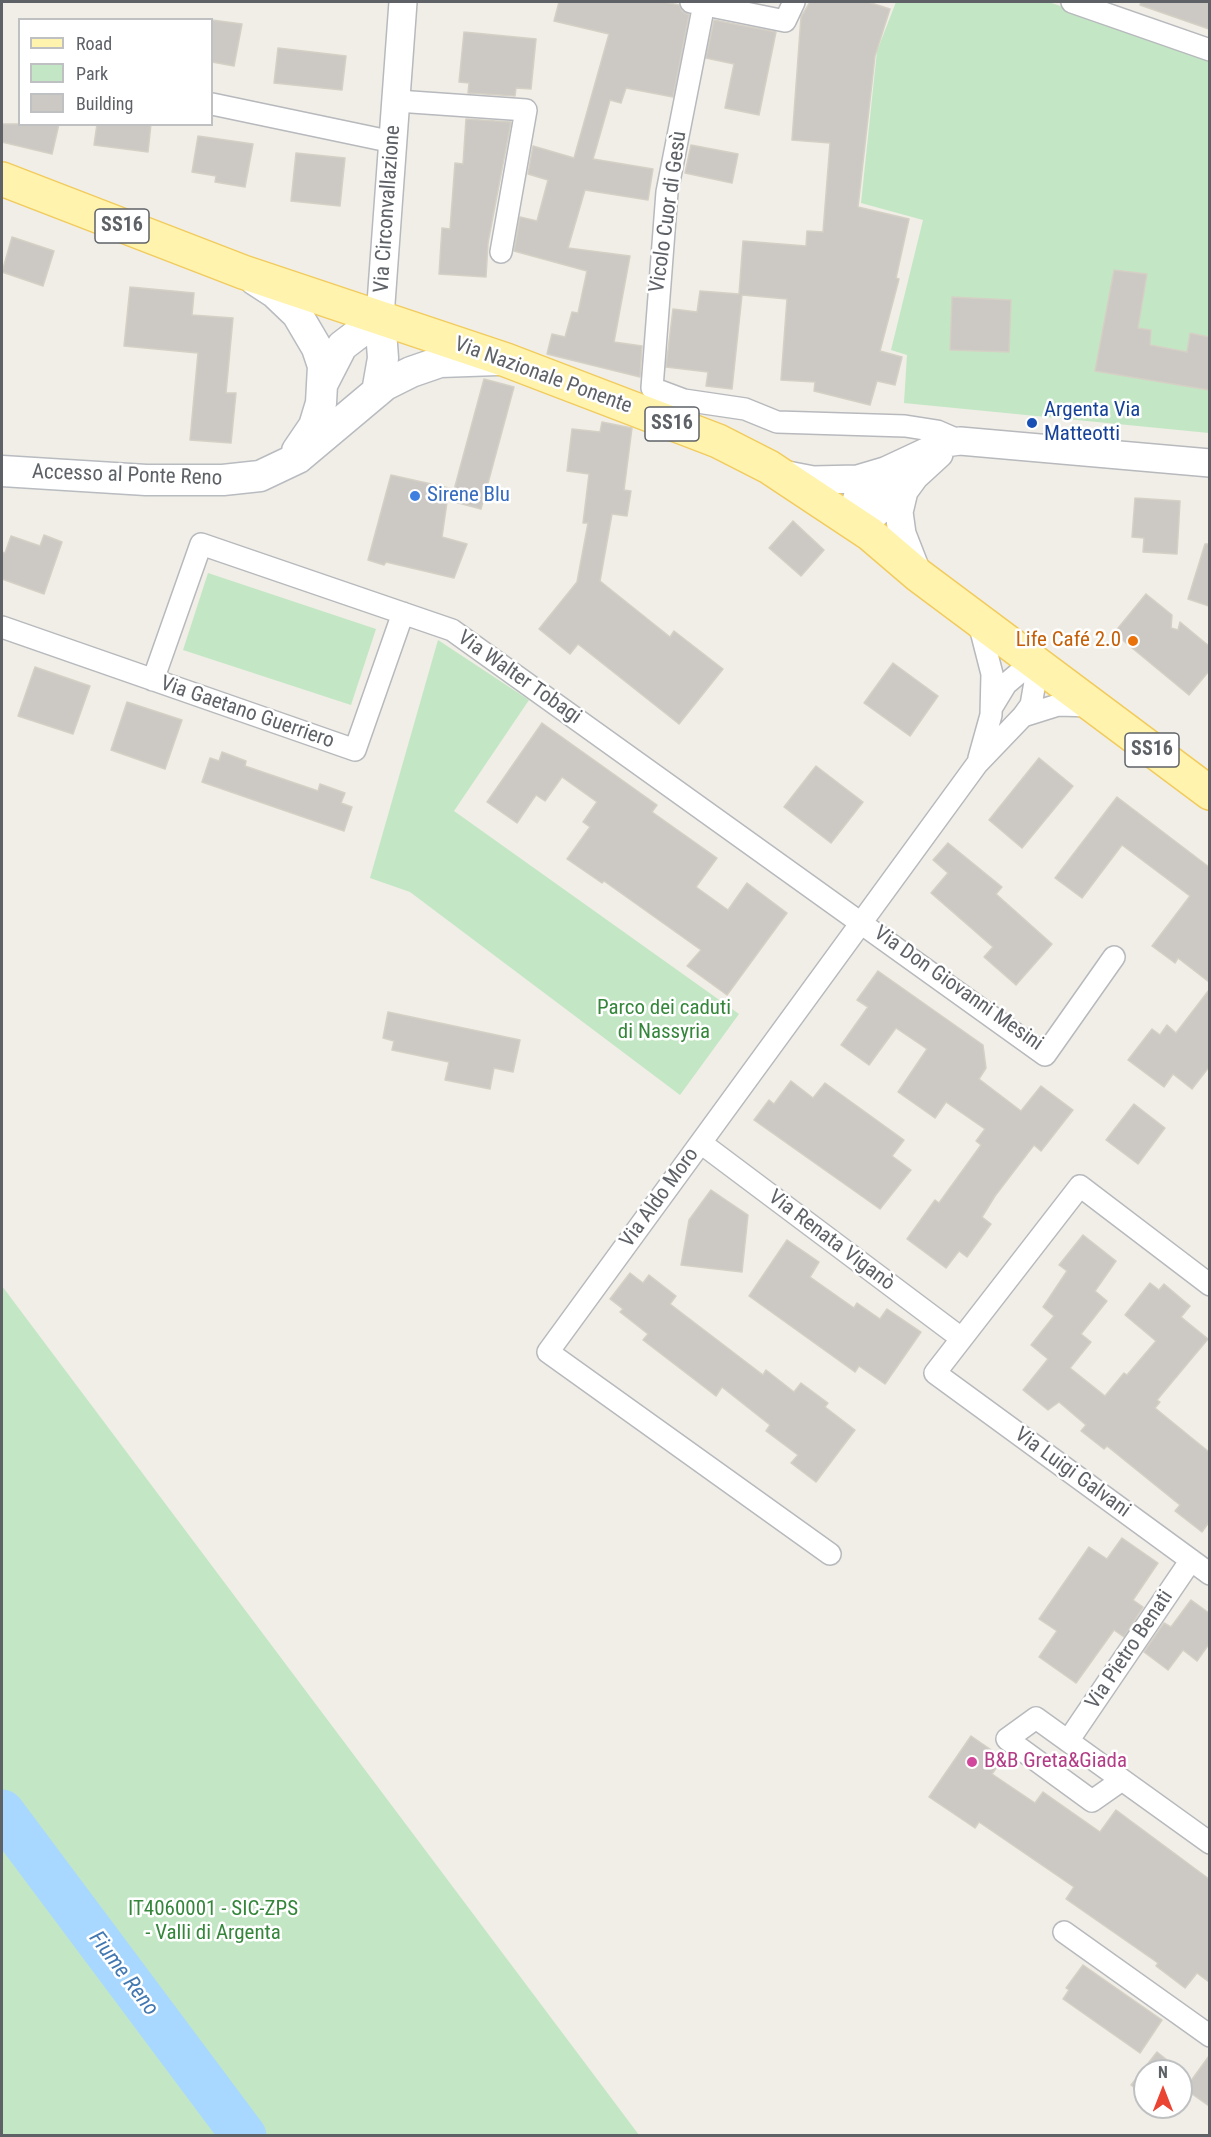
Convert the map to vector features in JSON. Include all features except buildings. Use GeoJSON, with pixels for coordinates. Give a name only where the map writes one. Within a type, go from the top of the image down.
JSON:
{"type":"FeatureCollection","features":[{"type":"Feature","properties":{"kind":"main road","name":"Via Nazionale Ponente"},"geometry":{"type":"LineString","coordinates":[[2,179],[243,272],[506,360],[718,441],[780,473],[850,521],[918,575],[1209,793]]}},
{"type":"Feature","properties":{"kind":"main road","name":"Accesso al Ponte Reno"},"geometry":{"type":"LineString","coordinates":[[243,272],[275,293],[297,314],[309,330],[322,366],[323,383],[314,426],[286,464]]}},
{"type":"Feature","properties":{"kind":"main road","name":"Accesso al Ponte Reno"},"geometry":{"type":"LineString","coordinates":[[323,383],[342,346],[380,317]]}},
{"type":"Feature","properties":{"kind":"main road"},"geometry":{"type":"LineString","coordinates":[[377,392],[383,358],[380,317]]}},
{"type":"Feature","properties":{"kind":"main road","name":"Accesso al Ponte Reno"},"geometry":{"type":"LineString","coordinates":[[2,471],[146,480],[223,480],[260,476],[298,458],[385,385],[411,372],[440,362],[506,360]]}},
{"type":"Feature","properties":{"kind":"street","name":"Via Circonvallazione"},"geometry":{"type":"LineString","coordinates":[[380,317],[403,2]]}},
{"type":"Feature","properties":{"kind":"street"},"geometry":{"type":"LineString","coordinates":[[698,3],[785,21],[794,2]]}},
{"type":"Feature","properties":{"kind":"street"},"geometry":{"type":"LineString","coordinates":[[1072,2],[1209,50]]}},
{"type":"Feature","properties":{"kind":"street","name":"Vicolo Cuor di Gesù"},"geometry":{"type":"LineString","coordinates":[[698,3],[667,192],[652,388],[684,400],[745,409],[777,422],[905,426],[937,431],[960,441]]}},
{"type":"Feature","properties":{"kind":"street","name":"Via Circonvallazione"},"geometry":{"type":"LineString","coordinates":[[397,101],[526,110],[501,252]]}},
{"type":"Feature","properties":{"kind":"street"},"geometry":{"type":"LineString","coordinates":[[213,104],[393,142]]}},
{"type":"Feature","properties":{"kind":"street"},"geometry":{"type":"LineString","coordinates":[[780,473],[813,480],[858,479],[885,471],[945,443],[960,441],[1209,463]]}},
{"type":"Feature","properties":{"kind":"street"},"geometry":{"type":"LineString","coordinates":[[850,521],[875,514],[909,484],[933,458],[960,441]]}},
{"type":"Feature","properties":{"kind":"street"},"geometry":{"type":"LineString","coordinates":[[850,521],[858,494],[885,471]]}},
{"type":"Feature","properties":{"kind":"street"},"geometry":{"type":"LineString","coordinates":[[909,484],[899,512],[902,534],[918,575]]}},
{"type":"Feature","properties":{"kind":"street","name":"Via Walter Tobagi"},"geometry":{"type":"LineString","coordinates":[[153,680],[201,544],[452,630],[862,922]]}},
{"type":"Feature","properties":{"kind":"street","name":"Via Aldo Moro"},"geometry":{"type":"LineString","coordinates":[[966,610],[981,631],[992,674],[992,707],[977,764]]}},
{"type":"Feature","properties":{"kind":"street","name":"Via Gaetano Guerriero"},"geometry":{"type":"LineString","coordinates":[[2,627],[355,750],[403,613]]}},
{"type":"Feature","properties":{"kind":"street","name":"Via Aldo Moro"},"geometry":{"type":"LineString","coordinates":[[992,707],[1006,684],[1019,673],[1038,665]]}},
{"type":"Feature","properties":{"kind":"street","name":"Via Aldo Moro"},"geometry":{"type":"LineString","coordinates":[[830,1554],[548,1352],[977,764],[1031,705],[1038,665]]}},
{"type":"Feature","properties":{"kind":"street","name":"Via Aldo Moro"},"geometry":{"type":"LineString","coordinates":[[1023,716],[1058,705],[1095,706]]}},
{"type":"Feature","properties":{"kind":"street","name":"Via Don Giovanni Mesini"},"geometry":{"type":"LineString","coordinates":[[862,922],[1045,1055],[1114,957]]}},
{"type":"Feature","properties":{"kind":"street","name":"Via Renata Viganò"},"geometry":{"type":"LineString","coordinates":[[701,1143],[961,1338]]}},
{"type":"Feature","properties":{"kind":"street"},"geometry":{"type":"LineString","coordinates":[[961,1338],[1080,1186],[1209,1285]]}},
{"type":"Feature","properties":{"kind":"street","name":"Via Luigi Galvani"},"geometry":{"type":"LineString","coordinates":[[961,1338],[935,1373],[1209,1574]]}},
{"type":"Feature","properties":{"kind":"street","name":"Via Pietro Benati"},"geometry":{"type":"LineString","coordinates":[[1068,1741],[1191,1560]]}},
{"type":"Feature","properties":{"kind":"street"},"geometry":{"type":"LineString","coordinates":[[1122,1780],[1092,1801],[1007,1739],[1036,1718],[1122,1780],[1209,1843]]}},
{"type":"Feature","properties":{"kind":"street"},"geometry":{"type":"LineString","coordinates":[[1064,1932],[1209,2036]]}},
{"type":"Feature","properties":{"kind":"green space"},"geometry":{"type":"Polygon","coordinates":[[[896,2],[1049,2],[1209,59],[1209,433],[904,403],[907,355],[891,350],[923,220],[861,203],[877,51],[896,2]]]}},
{"type":"Feature","properties":{"kind":"green space"},"geometry":{"type":"Polygon","coordinates":[[[208,573],[376,629],[351,705],[183,650],[208,573]]]}},
{"type":"Feature","properties":{"kind":"green space","name":"Parco dei caduti di Nassyria"},"geometry":{"type":"Polygon","coordinates":[[[438,640],[529,700],[454,811],[739,1014],[680,1095],[410,892],[370,878],[438,640]]]}},
{"type":"Feature","properties":{"kind":"green space","name":"IT4060001 - SIC-ZPS - Valli di Argenta"},"geometry":{"type":"Polygon","coordinates":[[[2,1286],[639,2135],[2,2135],[2,1286]]]}},
{"type":"Feature","properties":{"kind":"waterway","name":"Fiume Reno"},"geometry":{"type":"LineString","coordinates":[[2,1812],[244,2136]]}},
{"type":"Feature","properties":{"kind":"place","name":"Argenta Via Matteotti"},"geometry":{"type":"Point","coordinates":[1032,423]}},
{"type":"Feature","properties":{"kind":"place","name":"Sirene Blu"},"geometry":{"type":"Point","coordinates":[415,496]}},
{"type":"Feature","properties":{"kind":"place","name":"Life Café 2.0"},"geometry":{"type":"Point","coordinates":[1133,641]}},
{"type":"Feature","properties":{"kind":"place","name":"B&B Greta&Giada"},"geometry":{"type":"Point","coordinates":[972,1762]}}]}
